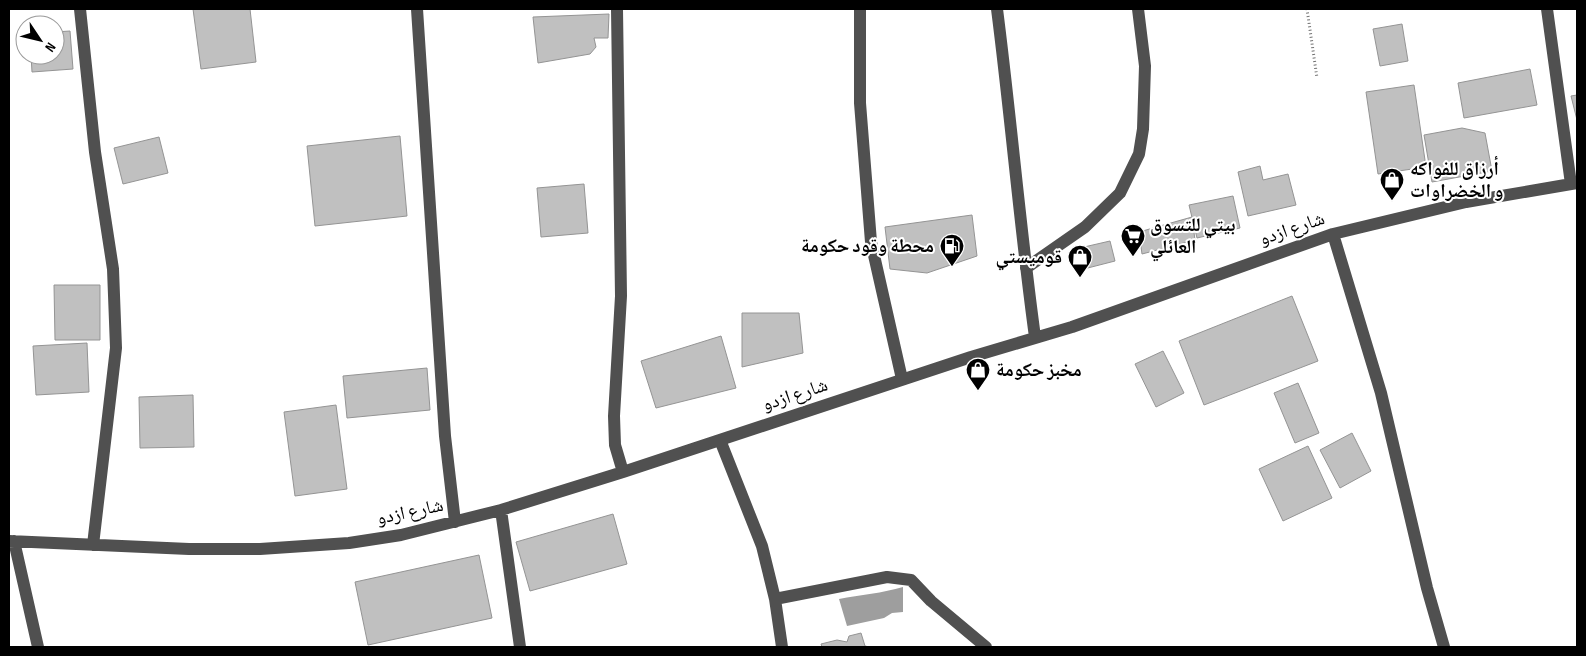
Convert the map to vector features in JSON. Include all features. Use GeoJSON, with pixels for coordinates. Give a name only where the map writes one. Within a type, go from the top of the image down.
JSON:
{"type":"FeatureCollection","features":[{"type":"Feature","properties":{"kind":"street"},"geometry":{"type":"LineString","coordinates":[[80,9],[95,152],[113,269],[116,348],[93,545]]}},
{"type":"Feature","properties":{"kind":"street"},"geometry":{"type":"LineString","coordinates":[[417,9],[445,436],[455,522]]}},
{"type":"Feature","properties":{"kind":"street"},"geometry":{"type":"LineString","coordinates":[[617,9],[621,296],[614,416],[615,445],[623,472]]}},
{"type":"Feature","properties":{"kind":"street"},"geometry":{"type":"LineString","coordinates":[[860,9],[860,103],[870,242],[902,379]]}},
{"type":"Feature","properties":{"kind":"street"},"geometry":{"type":"LineString","coordinates":[[997,9],[1026,268],[1036,337]]}},
{"type":"Feature","properties":{"kind":"street"},"geometry":{"type":"LineString","coordinates":[[1026,268],[1085,227],[1120,193],[1139,154],[1143,129],[1145,66],[1138,9]]}},
{"type":"Feature","properties":{"kind":"street"},"geometry":{"type":"LineString","coordinates":[[1547,9],[1574,184]]}},
{"type":"Feature","properties":{"kind":"street","name":"شارع ازدو"},"geometry":{"type":"LineString","coordinates":[[11,541],[198,549],[260,549],[358,542],[455,522],[501,510],[623,472],[902,379],[1072,327],[1334,234],[1466,202],[1574,184]]}},
{"type":"Feature","properties":{"kind":"street"},"geometry":{"type":"LineString","coordinates":[[1334,234],[1381,393],[1444,647]]}},
{"type":"Feature","properties":{"kind":"street"},"geometry":{"type":"LineString","coordinates":[[720,440],[762,546],[775,599],[782,647]]}},
{"type":"Feature","properties":{"kind":"street"},"geometry":{"type":"LineString","coordinates":[[501,510],[520,647]]}},
{"type":"Feature","properties":{"kind":"street"},"geometry":{"type":"LineString","coordinates":[[11,541],[38,647]]}},
{"type":"Feature","properties":{"kind":"street"},"geometry":{"type":"LineString","coordinates":[[775,599],[887,577],[911,580],[931,601],[986,647]]}},
{"type":"Feature","properties":{"kind":"path"},"geometry":{"type":"LineString","coordinates":[[1307,9],[1317,78]]}},
{"type":"Feature","properties":{"kind":"shaded area"},"geometry":{"type":"Polygon","coordinates":[[[903,587],[903,612],[892,613],[884,618],[847,626],[839,599],[903,587]]]}},
{"type":"Feature","properties":{"kind":"building"},"geometry":{"type":"Polygon","coordinates":[[[193,9],[250,9],[256,62],[201,69],[193,9]]]}},
{"type":"Feature","properties":{"kind":"building"},"geometry":{"type":"Polygon","coordinates":[[[609,14],[608,38],[594,38],[596,47],[590,54],[538,63],[533,17],[609,14]]]}},
{"type":"Feature","properties":{"kind":"building"},"geometry":{"type":"Polygon","coordinates":[[[1402,24],[1408,61],[1380,66],[1373,29],[1402,24]]]}},
{"type":"Feature","properties":{"kind":"building"},"geometry":{"type":"Polygon","coordinates":[[[65,31],[70,31],[73,69],[32,72],[32,65],[65,65],[65,31]]]}},
{"type":"Feature","properties":{"kind":"building"},"geometry":{"type":"Polygon","coordinates":[[[1530,69],[1537,105],[1464,118],[1458,83],[1530,69]]]}},
{"type":"Feature","properties":{"kind":"building"},"geometry":{"type":"Polygon","coordinates":[[[1414,85],[1426,167],[1378,174],[1366,92],[1414,85]]]}},
{"type":"Feature","properties":{"kind":"building"},"geometry":{"type":"Polygon","coordinates":[[[1577,95],[1577,120],[1571,96],[1577,95]]]}},
{"type":"Feature","properties":{"kind":"building"},"geometry":{"type":"Polygon","coordinates":[[[1462,128],[1485,133],[1492,171],[1432,182],[1424,135],[1462,128]]]}},
{"type":"Feature","properties":{"kind":"building"},"geometry":{"type":"Polygon","coordinates":[[[400,136],[407,216],[315,226],[307,146],[400,136]]]}},
{"type":"Feature","properties":{"kind":"building"},"geometry":{"type":"Polygon","coordinates":[[[159,137],[168,173],[123,184],[114,148],[159,137]]]}},
{"type":"Feature","properties":{"kind":"building"},"geometry":{"type":"Polygon","coordinates":[[[1260,166],[1263,180],[1288,174],[1296,205],[1248,216],[1238,172],[1260,166]]]}},
{"type":"Feature","properties":{"kind":"building"},"geometry":{"type":"Polygon","coordinates":[[[584,184],[588,233],[541,237],[537,188],[584,184]]]}},
{"type":"Feature","properties":{"kind":"building"},"geometry":{"type":"Polygon","coordinates":[[[1233,196],[1240,228],[1197,238],[1189,205],[1233,196]]]}},
{"type":"Feature","properties":{"kind":"building"},"geometry":{"type":"Polygon","coordinates":[[[972,215],[977,256],[927,273],[890,269],[885,227],[972,215]]]}},
{"type":"Feature","properties":{"kind":"building"},"geometry":{"type":"Polygon","coordinates":[[[1192,217],[1195,240],[1142,254],[1139,232],[1192,217]]]}},
{"type":"Feature","properties":{"kind":"building"},"geometry":{"type":"Polygon","coordinates":[[[1110,241],[1115,261],[1076,271],[1071,250],[1110,241]]]}},
{"type":"Feature","properties":{"kind":"building"},"geometry":{"type":"Polygon","coordinates":[[[54,285],[100,285],[100,340],[55,340],[54,285]]]}},
{"type":"Feature","properties":{"kind":"building"},"geometry":{"type":"Polygon","coordinates":[[[1292,296],[1318,361],[1204,405],[1179,341],[1292,296]]]}},
{"type":"Feature","properties":{"kind":"building"},"geometry":{"type":"Polygon","coordinates":[[[742,313],[799,313],[803,353],[742,367],[742,313]]]}},
{"type":"Feature","properties":{"kind":"building"},"geometry":{"type":"Polygon","coordinates":[[[721,336],[736,388],[656,408],[641,361],[721,336]]]}},
{"type":"Feature","properties":{"kind":"building"},"geometry":{"type":"Polygon","coordinates":[[[87,343],[89,392],[36,395],[33,346],[87,343]]]}},
{"type":"Feature","properties":{"kind":"building"},"geometry":{"type":"Polygon","coordinates":[[[1163,351],[1184,393],[1156,407],[1135,364],[1163,351]]]}},
{"type":"Feature","properties":{"kind":"building"},"geometry":{"type":"Polygon","coordinates":[[[427,368],[430,410],[347,418],[343,376],[427,368]]]}},
{"type":"Feature","properties":{"kind":"building"},"geometry":{"type":"Polygon","coordinates":[[[1298,383],[1319,433],[1295,443],[1274,393],[1298,383]]]}},
{"type":"Feature","properties":{"kind":"building"},"geometry":{"type":"Polygon","coordinates":[[[193,395],[194,447],[140,448],[139,397],[193,395]]]}},
{"type":"Feature","properties":{"kind":"building"},"geometry":{"type":"Polygon","coordinates":[[[336,405],[347,489],[295,496],[284,412],[336,405]]]}},
{"type":"Feature","properties":{"kind":"building"},"geometry":{"type":"Polygon","coordinates":[[[1352,433],[1371,471],[1340,488],[1320,450],[1352,433]]]}},
{"type":"Feature","properties":{"kind":"building"},"geometry":{"type":"Polygon","coordinates":[[[1308,446],[1332,498],[1283,521],[1259,469],[1308,446]]]}},
{"type":"Feature","properties":{"kind":"building"},"geometry":{"type":"Polygon","coordinates":[[[613,514],[627,564],[530,591],[516,542],[613,514]]]}},
{"type":"Feature","properties":{"kind":"building"},"geometry":{"type":"Polygon","coordinates":[[[479,555],[492,618],[368,645],[355,582],[479,555]]]}},
{"type":"Feature","properties":{"kind":"building"},"geometry":{"type":"Polygon","coordinates":[[[861,633],[865,646],[869,647],[822,647],[821,644],[837,640],[847,642],[849,636],[861,633]]]}},
{"type":"Feature","properties":{"kind":"place","name":"أرزاق للفواكه و الخضراوات"},"geometry":{"type":"Point","coordinates":[1392,201]}},
{"type":"Feature","properties":{"kind":"place","name":"بيتي للتسوق العائلي"},"geometry":{"type":"Point","coordinates":[1133,257]}},
{"type":"Feature","properties":{"kind":"place","name":"محطة وقود حكومة"},"geometry":{"type":"Point","coordinates":[952,267]}},
{"type":"Feature","properties":{"kind":"place","name":"قوميستي"},"geometry":{"type":"Point","coordinates":[1080,278]}},
{"type":"Feature","properties":{"kind":"place","name":"مخبز حكومة"},"geometry":{"type":"Point","coordinates":[978,391]}}]}
